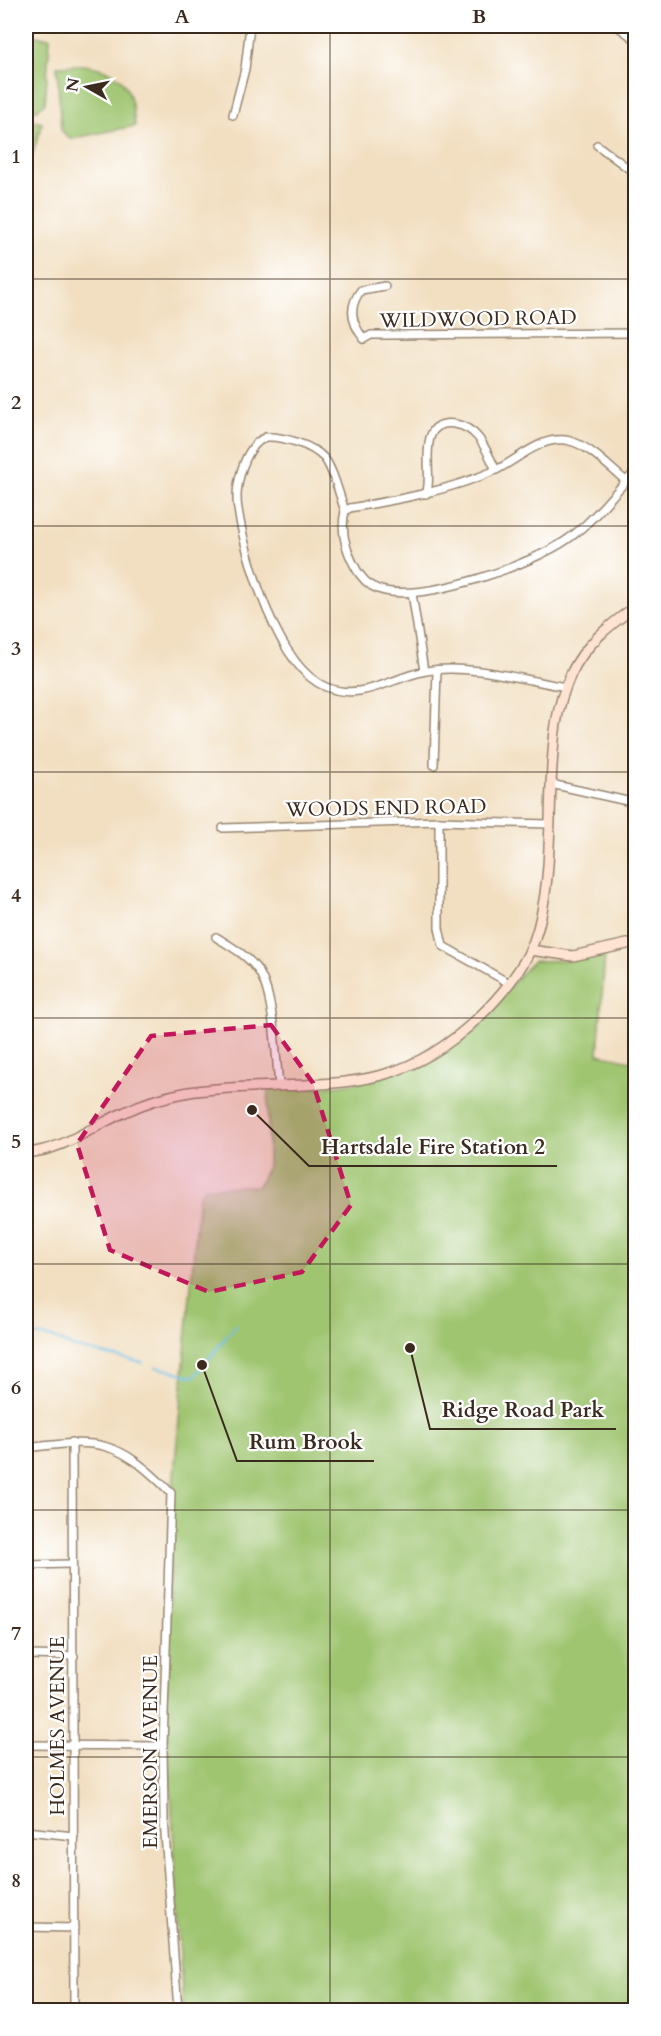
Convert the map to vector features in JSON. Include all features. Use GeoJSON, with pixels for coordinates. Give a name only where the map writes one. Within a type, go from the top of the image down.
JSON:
{"type":"FeatureCollection","features":[{"type":"Feature","properties":{"kind":"main road"},"geometry":{"type":"LineString","coordinates":[[26,1153],[45,1151],[70,1142],[124,1112],[156,1099],[189,1092],[361,1079],[414,1064],[466,1029],[499,998],[530,950],[536,936],[542,904],[555,723],[572,671],[592,642],[636,606]]}},
{"type":"Feature","properties":{"kind":"main road"},"geometry":{"type":"LineString","coordinates":[[530,950],[573,956],[636,942]]}},
{"type":"Feature","properties":{"kind":"street"},"geometry":{"type":"LineString","coordinates":[[233,115],[245,69],[250,26]]}},
{"type":"Feature","properties":{"kind":"street"},"geometry":{"type":"LineString","coordinates":[[617,26],[636,40]]}},
{"type":"Feature","properties":{"kind":"street"},"geometry":{"type":"LineString","coordinates":[[597,145],[636,174]]}},
{"type":"Feature","properties":{"kind":"street","name":"WILDWOOD ROAD"},"geometry":{"type":"LineString","coordinates":[[385,286],[361,290],[353,301],[353,318],[364,339],[371,335],[636,333]]}},
{"type":"Feature","properties":{"kind":"street"},"geometry":{"type":"LineString","coordinates":[[426,495],[430,481],[426,455],[432,435],[439,427],[455,424],[473,431],[481,439],[496,470]]}},
{"type":"Feature","properties":{"kind":"street"},"geometry":{"type":"LineString","coordinates":[[566,687],[471,671],[437,670],[424,671],[371,690],[338,691],[313,680],[298,666],[281,642],[249,555],[238,508],[239,482],[254,446],[262,438],[273,436],[308,448],[324,458],[345,511],[343,520],[345,543],[364,580],[379,590],[412,593],[446,588],[476,578],[531,559],[566,541],[607,503],[636,471]]}},
{"type":"Feature","properties":{"kind":"street"},"geometry":{"type":"LineString","coordinates":[[345,511],[350,508],[426,495],[496,470],[552,440],[570,441],[583,446],[626,481]]}},
{"type":"Feature","properties":{"kind":"street"},"geometry":{"type":"LineString","coordinates":[[412,593],[424,671]]}},
{"type":"Feature","properties":{"kind":"street"},"geometry":{"type":"LineString","coordinates":[[434,765],[437,670]]}},
{"type":"Feature","properties":{"kind":"street"},"geometry":{"type":"LineString","coordinates":[[551,784],[636,803]]}},
{"type":"Feature","properties":{"kind":"street"},"geometry":{"type":"LineString","coordinates":[[439,821],[439,928],[443,946],[508,983]]}},
{"type":"Feature","properties":{"kind":"street","name":"WOODS END ROAD"},"geometry":{"type":"LineString","coordinates":[[223,828],[439,821],[549,824]]}},
{"type":"Feature","properties":{"kind":"street"},"geometry":{"type":"LineString","coordinates":[[216,936],[252,962],[259,971],[271,1015],[279,1084]]}},
{"type":"Feature","properties":{"kind":"street"},"geometry":{"type":"LineString","coordinates":[[26,1448],[72,1442]]}},
{"type":"Feature","properties":{"kind":"street","name":"EMERSON AVENUE"},"geometry":{"type":"LineString","coordinates":[[72,1442],[92,1442],[119,1449],[153,1475],[171,1493],[163,1746],[164,1821],[178,2010]]}},
{"type":"Feature","properties":{"kind":"street","name":"HOLMES AVENUE"},"geometry":{"type":"LineString","coordinates":[[72,1442],[74,2010]]}},
{"type":"Feature","properties":{"kind":"street"},"geometry":{"type":"LineString","coordinates":[[26,1565],[71,1564]]}},
{"type":"Feature","properties":{"kind":"street"},"geometry":{"type":"LineString","coordinates":[[26,1655],[74,1656]]}},
{"type":"Feature","properties":{"kind":"street"},"geometry":{"type":"LineString","coordinates":[[26,1745],[163,1746]]}},
{"type":"Feature","properties":{"kind":"street"},"geometry":{"type":"LineString","coordinates":[[26,1831],[74,1836]]}},
{"type":"Feature","properties":{"kind":"street"},"geometry":{"type":"LineString","coordinates":[[26,1927],[74,1928]]}},
{"type":"Feature","properties":{"kind":"highlighted area"},"geometry":{"type":"Polygon","coordinates":[[[271,1025],[313,1083],[351,1205],[302,1272],[209,1292],[110,1250],[77,1144],[151,1036],[271,1025]]]}},
{"type":"Feature","properties":{"kind":"green space"},"geometry":{"type":"Polygon","coordinates":[[[26,35],[50,38],[45,103],[37,110],[26,109],[26,35]]]}},
{"type":"Feature","properties":{"kind":"green space"},"geometry":{"type":"Polygon","coordinates":[[[83,65],[108,71],[123,83],[131,101],[135,126],[70,139],[61,130],[57,66],[83,65]]]}},
{"type":"Feature","properties":{"kind":"green space"},"geometry":{"type":"Polygon","coordinates":[[[26,119],[42,123],[26,177],[26,119]]]}},
{"type":"Feature","properties":{"kind":"green space"},"geometry":{"type":"Polygon","coordinates":[[[605,954],[598,1054],[636,1062],[635,2010],[183,2010],[166,1704],[171,1509],[199,1195],[206,1187],[258,1186],[268,1166],[268,1088],[341,1085],[359,1082],[414,1065],[448,1048],[477,1026],[534,961],[566,960],[605,954]]]}},
{"type":"Feature","properties":{"kind":"waterway"},"geometry":{"type":"LineString","coordinates":[[156,1367],[194,1377],[236,1325]]}},
{"type":"Feature","properties":{"kind":"waterway"},"geometry":{"type":"LineString","coordinates":[[26,1334],[54,1338],[72,1347],[143,1363]]}},
{"type":"Feature","properties":{"kind":"place","name":"Hartsdale Fire Station 2"},"geometry":{"type":"Point","coordinates":[252,1110]}},
{"type":"Feature","properties":{"kind":"place","name":"Ridge Road Park"},"geometry":{"type":"Point","coordinates":[410,1348]}},
{"type":"Feature","properties":{"kind":"place","name":"Rum Brook"},"geometry":{"type":"Point","coordinates":[202,1365]}}]}
